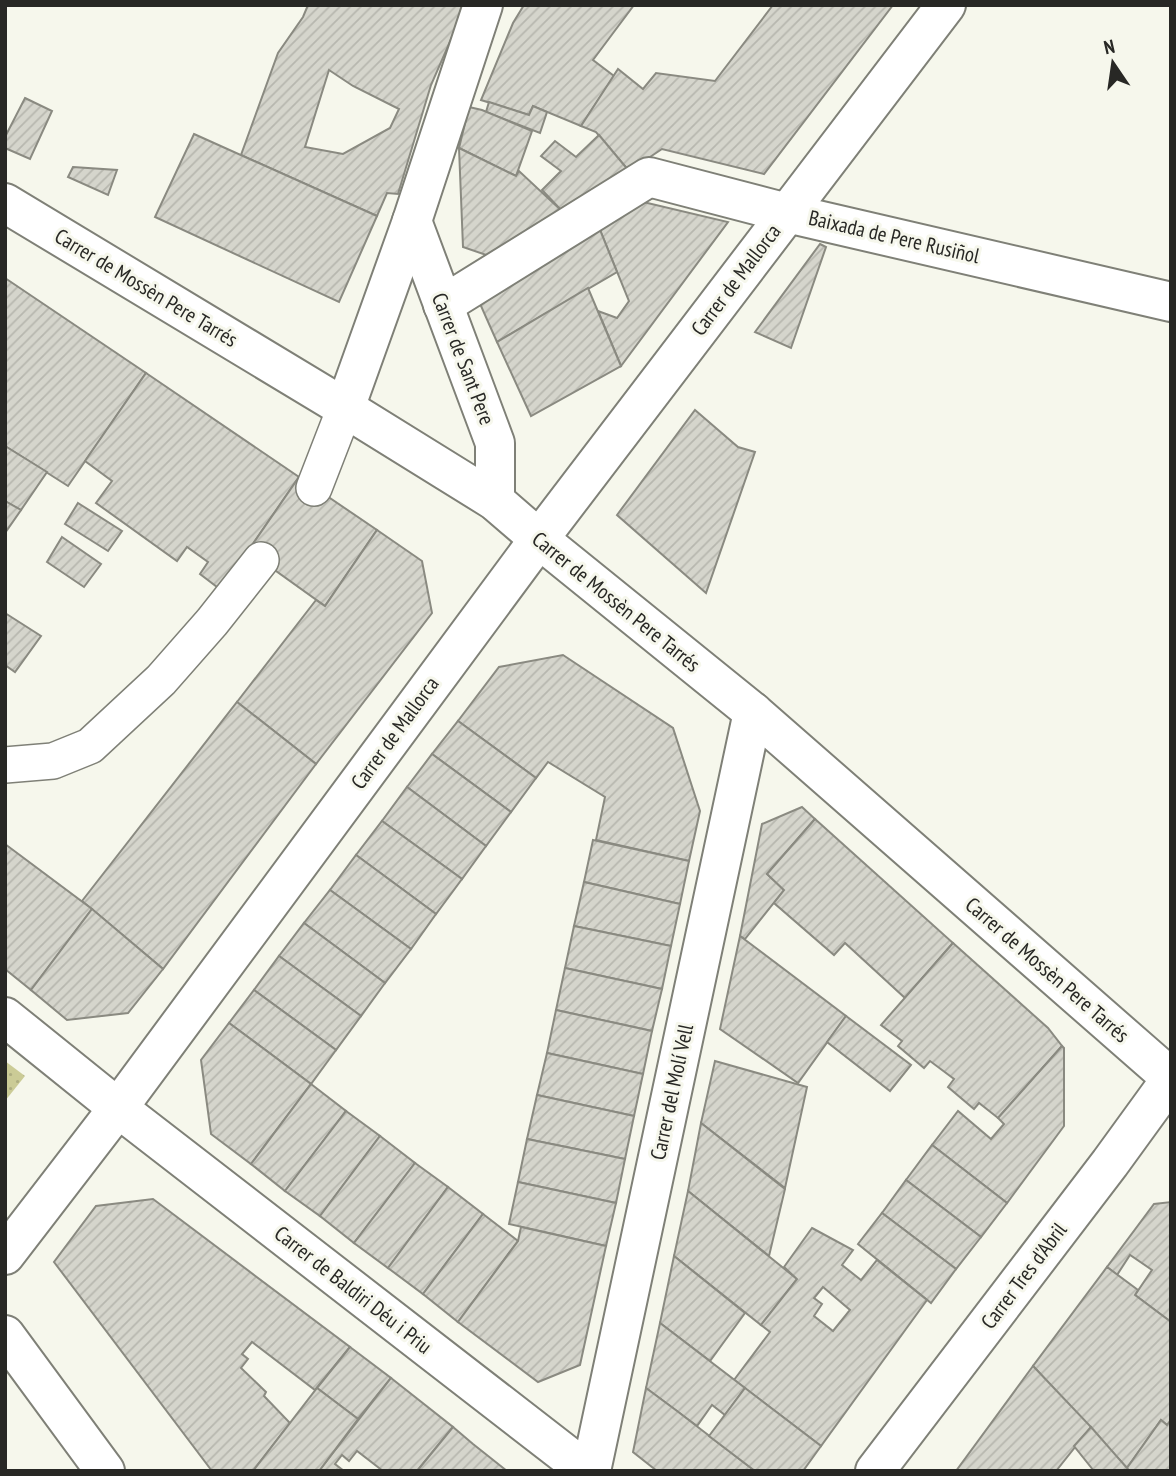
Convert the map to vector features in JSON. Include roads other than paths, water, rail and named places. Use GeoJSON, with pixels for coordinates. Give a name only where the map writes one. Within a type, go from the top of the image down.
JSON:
{"type":"FeatureCollection","features":[{"type":"Feature","properties":{"kind":"street"},"geometry":{"type":"LineString","coordinates":[[345,408],[412,221],[483,5]]}},
{"type":"Feature","properties":{"kind":"street","name":"Carrer de Mallorca"},"geometry":{"type":"LineString","coordinates":[[5,1255],[118,1108],[538,539],[946,5]]}},
{"type":"Feature","properties":{"kind":"street","name":"Baixada de Pere Rusiñol"},"geometry":{"type":"LineString","coordinates":[[443,305],[649,177],[787,213],[1171,302]]}},
{"type":"Feature","properties":{"kind":"street","name":"Carrer de Mossèn Pere Tarrés"},"geometry":{"type":"LineString","coordinates":[[5,203],[495,501],[538,539],[753,712],[1171,1079]]}},
{"type":"Feature","properties":{"kind":"street","name":"Carrer de Sant Pere"},"geometry":{"type":"LineString","coordinates":[[412,221],[495,443],[495,501]]}},
{"type":"Feature","properties":{"kind":"street","name":"Carrer del Molí Vell"},"geometry":{"type":"LineString","coordinates":[[589,1471],[753,712]]}},
{"type":"Feature","properties":{"kind":"street","name":"Carrer de Baldiri Déu i Priu"},"geometry":{"type":"LineString","coordinates":[[5,1017],[118,1108],[589,1471]]}},
{"type":"Feature","properties":{"kind":"street","name":"Carrer Tres d'Abril"},"geometry":{"type":"LineString","coordinates":[[875,1471],[1171,1079]]}},
{"type":"Feature","properties":{"kind":"street"},"geometry":{"type":"LineString","coordinates":[[5,1335],[106,1471]]}},
{"type":"Feature","properties":{"kind":"lane"},"geometry":{"type":"LineString","coordinates":[[314,488],[345,408]]}},
{"type":"Feature","properties":{"kind":"lane"},"geometry":{"type":"LineString","coordinates":[[5,765],[53,761],[90,746],[161,680],[261,560]]}}]}
